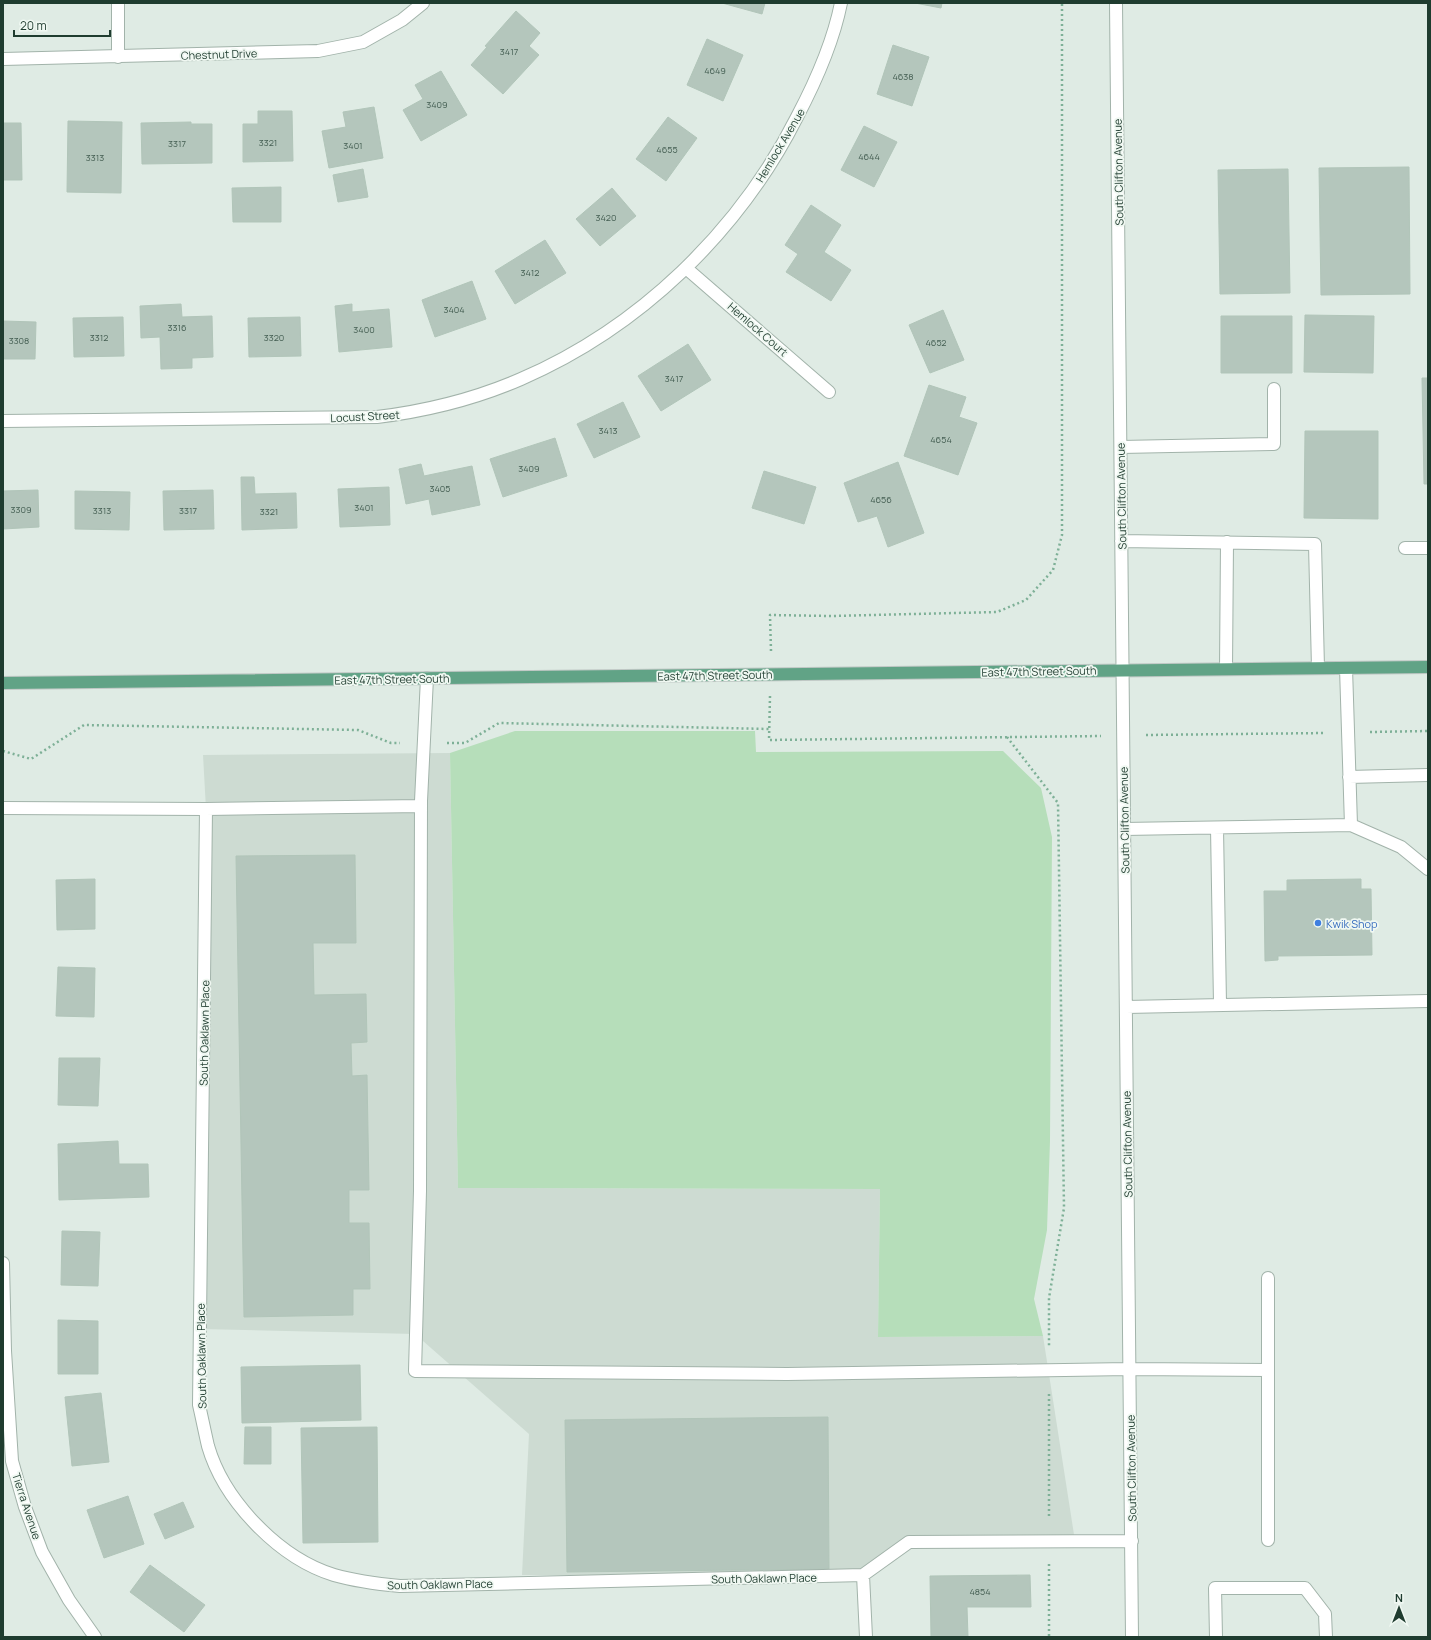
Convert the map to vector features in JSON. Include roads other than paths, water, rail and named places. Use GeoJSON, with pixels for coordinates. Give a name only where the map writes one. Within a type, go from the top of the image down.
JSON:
{"type":"FeatureCollection","features":[{"type":"Feature","properties":{"kind":"main road","name":"East 47th Street South"},"geometry":{"type":"LineString","coordinates":[[3,683],[1428,667]]}},
{"type":"Feature","properties":{"kind":"street"},"geometry":{"type":"LineString","coordinates":[[118,3],[118,57]]}},
{"type":"Feature","properties":{"kind":"street","name":"Chestnut Drive"},"geometry":{"type":"LineString","coordinates":[[3,59],[318,51],[363,42],[402,20],[423,3]]}},
{"type":"Feature","properties":{"kind":"street","name":"Hemlock Avenue"},"geometry":{"type":"LineString","coordinates":[[686,268],[743,204],[767,170],[790,133],[809,95],[825,56],[841,3]]}},
{"type":"Feature","properties":{"kind":"street","name":"South Clifton Avenue"},"geometry":{"type":"LineString","coordinates":[[1116,3],[1132,1637]]}},
{"type":"Feature","properties":{"kind":"street","name":"Hemlock Court"},"geometry":{"type":"LineString","coordinates":[[686,268],[829,392]]}},
{"type":"Feature","properties":{"kind":"street","name":"Locust Street"},"geometry":{"type":"LineString","coordinates":[[3,421],[377,417],[423,410],[484,393],[520,380],[555,363],[589,344],[624,319],[657,294],[686,268]]}},
{"type":"Feature","properties":{"kind":"street"},"geometry":{"type":"LineString","coordinates":[[1120,447],[1274,444],[1274,389]]}},
{"type":"Feature","properties":{"kind":"street"},"geometry":{"type":"LineString","coordinates":[[1121,541],[1315,544],[1318,668]]}},
{"type":"Feature","properties":{"kind":"street"},"geometry":{"type":"LineString","coordinates":[[1226,669],[1227,542]]}},
{"type":"Feature","properties":{"kind":"street"},"geometry":{"type":"LineString","coordinates":[[1405,548],[1428,548]]}},
{"type":"Feature","properties":{"kind":"street"},"geometry":{"type":"LineString","coordinates":[[1346,668],[1351,825]]}},
{"type":"Feature","properties":{"kind":"street"},"geometry":{"type":"LineString","coordinates":[[427,678],[421,806],[420,1175],[416,1371],[786,1374],[1129,1369],[1268,1370]]}},
{"type":"Feature","properties":{"kind":"street"},"geometry":{"type":"LineString","coordinates":[[1349,777],[1428,775]]}},
{"type":"Feature","properties":{"kind":"street"},"geometry":{"type":"LineString","coordinates":[[3,808],[206,809],[421,806]]}},
{"type":"Feature","properties":{"kind":"street","name":"South Oaklawn Place"},"geometry":{"type":"LineString","coordinates":[[206,809],[199,1405],[209,1447],[224,1481],[244,1512],[270,1538],[300,1559],[333,1575],[376,1584],[408,1586],[863,1575]]}},
{"type":"Feature","properties":{"kind":"street"},"geometry":{"type":"LineString","coordinates":[[1124,829],[1351,825],[1401,847],[1428,869]]}},
{"type":"Feature","properties":{"kind":"street"},"geometry":{"type":"LineString","coordinates":[[1217,828],[1220,1004]]}},
{"type":"Feature","properties":{"kind":"street"},"geometry":{"type":"LineString","coordinates":[[1126,1007],[1428,1001]]}},
{"type":"Feature","properties":{"kind":"street","name":"Tierra Avenue"},"geometry":{"type":"LineString","coordinates":[[3,1263],[5,1351],[12,1461],[25,1507],[42,1552],[69,1600],[95,1637]]}},
{"type":"Feature","properties":{"kind":"street"},"geometry":{"type":"LineString","coordinates":[[1268,1278],[1268,1540]]}},
{"type":"Feature","properties":{"kind":"street"},"geometry":{"type":"LineString","coordinates":[[866,1637],[863,1575],[910,1542],[1132,1541]]}},
{"type":"Feature","properties":{"kind":"street"},"geometry":{"type":"LineString","coordinates":[[1216,1637],[1215,1588],[1305,1588],[1325,1614],[1326,1637]]}},
{"type":"Feature","properties":{"kind":"place","name":"Kwik Shop"},"geometry":{"type":"Point","coordinates":[1318,923]}}]}
